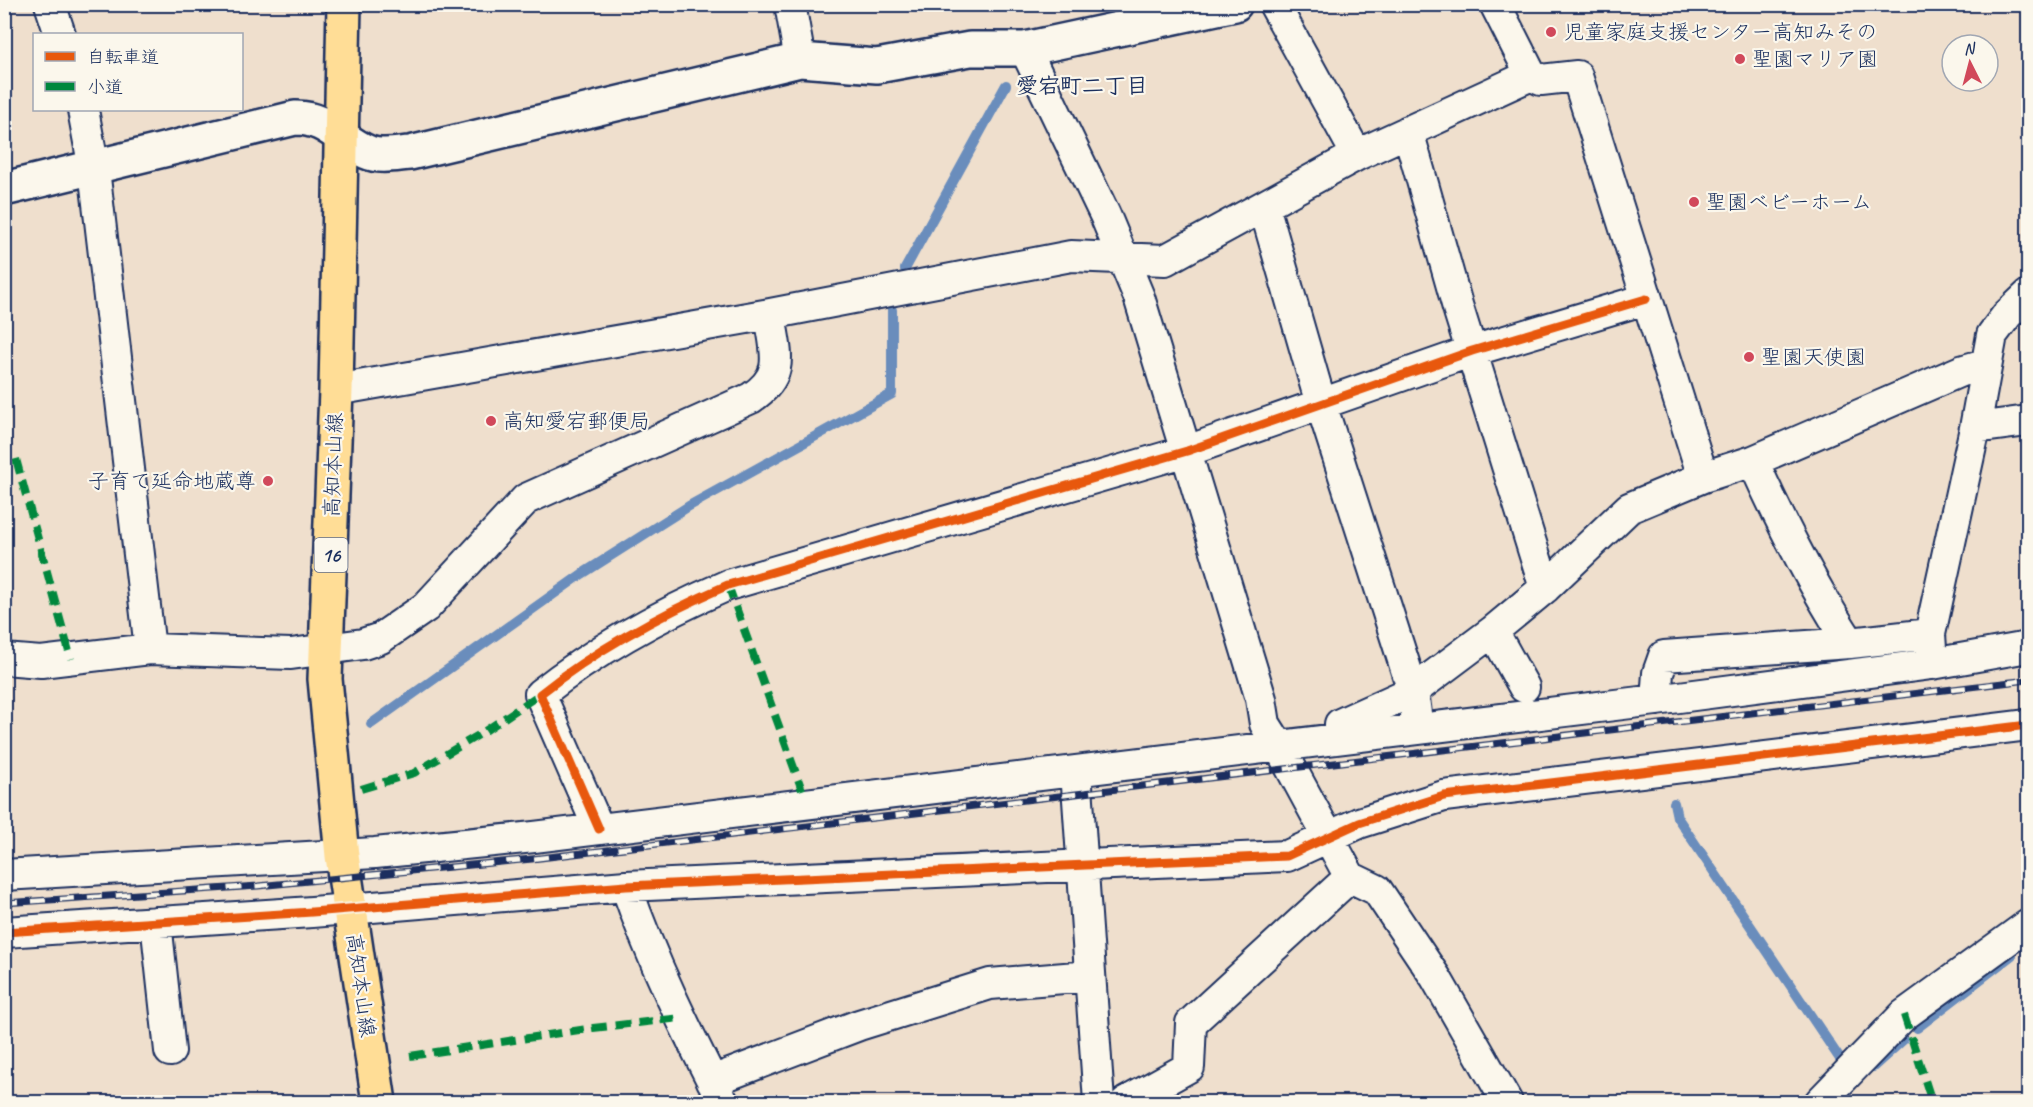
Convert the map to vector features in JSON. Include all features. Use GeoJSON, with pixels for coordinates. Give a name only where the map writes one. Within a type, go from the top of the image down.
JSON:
{"type":"FeatureCollection","features":[{"type":"Feature","properties":{"kind":"main road","name":"高知本山線"},"geometry":{"type":"LineString","coordinates":[[344,4],[339,134],[336,390],[325,679],[342,856],[379,1102]]}},
{"type":"Feature","properties":{"kind":"street"},"geometry":{"type":"LineString","coordinates":[[50,4],[60,33]]}},
{"type":"Feature","properties":{"kind":"street"},"geometry":{"type":"LineString","coordinates":[[790,4],[800,60]]}},
{"type":"Feature","properties":{"kind":"street"},"geometry":{"type":"LineString","coordinates":[[4,189],[94,169],[296,118],[316,120],[367,152],[378,155],[410,153],[800,60],[877,66],[970,49],[1024,49],[1235,4]]}},
{"type":"Feature","properties":{"kind":"street"},"geometry":{"type":"LineString","coordinates":[[1274,4],[1357,155]]}},
{"type":"Feature","properties":{"kind":"street"},"geometry":{"type":"LineString","coordinates":[[1496,4],[1530,75],[1541,80],[1577,76],[1703,477]]}},
{"type":"Feature","properties":{"kind":"street"},"geometry":{"type":"LineString","coordinates":[[1024,49],[1100,205],[1140,297],[1261,699],[1264,724],[1280,746],[1350,877],[1377,890],[1436,978],[1507,1102]]}},
{"type":"Feature","properties":{"kind":"street"},"geometry":{"type":"LineString","coordinates":[[336,390],[770,314],[1071,256],[1165,260],[1357,155],[1530,75]]}},
{"type":"Feature","properties":{"kind":"street"},"geometry":{"type":"LineString","coordinates":[[83,111],[94,169],[150,649]]}},
{"type":"Feature","properties":{"kind":"street"},"geometry":{"type":"LineString","coordinates":[[1408,131],[1472,351],[1545,588]]}},
{"type":"Feature","properties":{"kind":"street"},"geometry":{"type":"LineString","coordinates":[[1264,206],[1321,404],[1413,691],[1418,729]]}},
{"type":"Feature","properties":{"kind":"street"},"geometry":{"type":"LineString","coordinates":[[1932,664],[1930,634],[1976,428],[1985,364],[1992,335],[2007,315],[2028,296]]}},
{"type":"Feature","properties":{"kind":"street"},"geometry":{"type":"LineString","coordinates":[[599,829],[540,694],[603,648],[677,607],[728,585],[1187,452],[1472,351],[1647,300]]}},
{"type":"Feature","properties":{"kind":"street"},"geometry":{"type":"LineString","coordinates":[[4,658],[41,662],[150,649],[291,654],[381,638],[426,607],[526,499],[751,398],[767,387],[775,373],[770,314]]}},
{"type":"Feature","properties":{"kind":"street"},"geometry":{"type":"LineString","coordinates":[[1340,724],[1413,691],[1493,631],[1545,588],[1629,508],[1703,477],[1753,461],[1961,371],[1985,364]]}},
{"type":"Feature","properties":{"kind":"street"},"geometry":{"type":"LineString","coordinates":[[1976,428],[2028,421]]}},
{"type":"Feature","properties":{"kind":"street"},"geometry":{"type":"LineString","coordinates":[[1753,461],[1816,592],[1850,644]]}},
{"type":"Feature","properties":{"kind":"street"},"geometry":{"type":"LineString","coordinates":[[1493,631],[1524,687]]}},
{"type":"Feature","properties":{"kind":"street"},"geometry":{"type":"LineString","coordinates":[[1656,700],[1658,673],[1664,656],[1850,644],[1930,634]]}},
{"type":"Feature","properties":{"kind":"street"},"geometry":{"type":"LineString","coordinates":[[4,874],[342,856],[599,829],[1656,700],[1932,664],[2028,647]]}},
{"type":"Feature","properties":{"kind":"street"},"geometry":{"type":"LineString","coordinates":[[4,932],[351,909],[626,886],[1287,856],[1327,836],[1444,796],[2028,726]]}},
{"type":"Feature","properties":{"kind":"street"},"geometry":{"type":"LineString","coordinates":[[1076,771],[1099,1102]]}},
{"type":"Feature","properties":{"kind":"street"},"geometry":{"type":"LineString","coordinates":[[1126,1102],[1189,1067],[1191,1023],[1350,877]]}},
{"type":"Feature","properties":{"kind":"street"},"geometry":{"type":"LineString","coordinates":[[626,886],[640,927],[717,1092],[859,1025],[990,984],[1089,976]]}},
{"type":"Feature","properties":{"kind":"street"},"geometry":{"type":"LineString","coordinates":[[156,922],[170,1051]]}},
{"type":"Feature","properties":{"kind":"street"},"geometry":{"type":"LineString","coordinates":[[1820,1102],[1904,1015],[2028,925]]}},
{"type":"Feature","properties":{"kind":"waterway"},"geometry":{"type":"LineString","coordinates":[[905,269],[1006,85]]}},
{"type":"Feature","properties":{"kind":"waterway"},"geometry":{"type":"LineString","coordinates":[[371,724],[582,574],[689,506],[892,394],[892,310]]}},
{"type":"Feature","properties":{"kind":"waterway"},"geometry":{"type":"LineString","coordinates":[[1674,803],[1677,817],[1840,1059]]}},
{"type":"Feature","properties":{"kind":"waterway"},"geometry":{"type":"LineString","coordinates":[[1917,1028],[2012,955]]}},
{"type":"Feature","properties":{"kind":"waterway"},"geometry":{"type":"LineString","coordinates":[[1873,1067],[1903,1040]]}},
{"type":"Feature","properties":{"kind":"railway"},"geometry":{"type":"LineString","coordinates":[[4,903],[258,886],[532,859],[2028,680]]}},
{"type":"Feature","properties":{"kind":"marked path"},"geometry":{"type":"LineString","coordinates":[[16,459],[71,659]]}},
{"type":"Feature","properties":{"kind":"marked path"},"geometry":{"type":"LineString","coordinates":[[728,585],[802,790]]}},
{"type":"Feature","properties":{"kind":"marked path"},"geometry":{"type":"LineString","coordinates":[[361,789],[414,773],[482,733],[540,694]]}},
{"type":"Feature","properties":{"kind":"marked path"},"geometry":{"type":"LineString","coordinates":[[1904,1015],[1932,1102]]}},
{"type":"Feature","properties":{"kind":"marked path"},"geometry":{"type":"LineString","coordinates":[[410,1056],[593,1028],[681,1018]]}},
{"type":"Feature","properties":{"kind":"cycle path"},"geometry":{"type":"LineString","coordinates":[[599,829],[540,694],[607,647],[678,608],[728,585],[1187,451],[1472,351],[1646,299]]}},
{"type":"Feature","properties":{"kind":"cycle path"},"geometry":{"type":"LineString","coordinates":[[4,932],[312,912],[626,886],[1287,856],[1359,823],[1444,796],[2028,725]]}},
{"type":"Feature","properties":{"kind":"place","name":"児童家庭支援センター高知みその"},"geometry":{"type":"Point","coordinates":[1551,32]}},
{"type":"Feature","properties":{"kind":"place","name":"聖園マリア園"},"geometry":{"type":"Point","coordinates":[1740,59]}},
{"type":"Feature","properties":{"kind":"place","name":"聖園ベビーホーム"},"geometry":{"type":"Point","coordinates":[1694,202]}},
{"type":"Feature","properties":{"kind":"place","name":"聖園天使園"},"geometry":{"type":"Point","coordinates":[1749,357]}},
{"type":"Feature","properties":{"kind":"place","name":"高知愛宕郵便局"},"geometry":{"type":"Point","coordinates":[491,421]}},
{"type":"Feature","properties":{"kind":"place","name":"子育て延命地蔵尊"},"geometry":{"type":"Point","coordinates":[268,481]}},
{"type":"Feature","properties":{"kind":"district","name":"愛宕町二丁目"},"geometry":{"type":"Point","coordinates":[1082,86]}}]}
